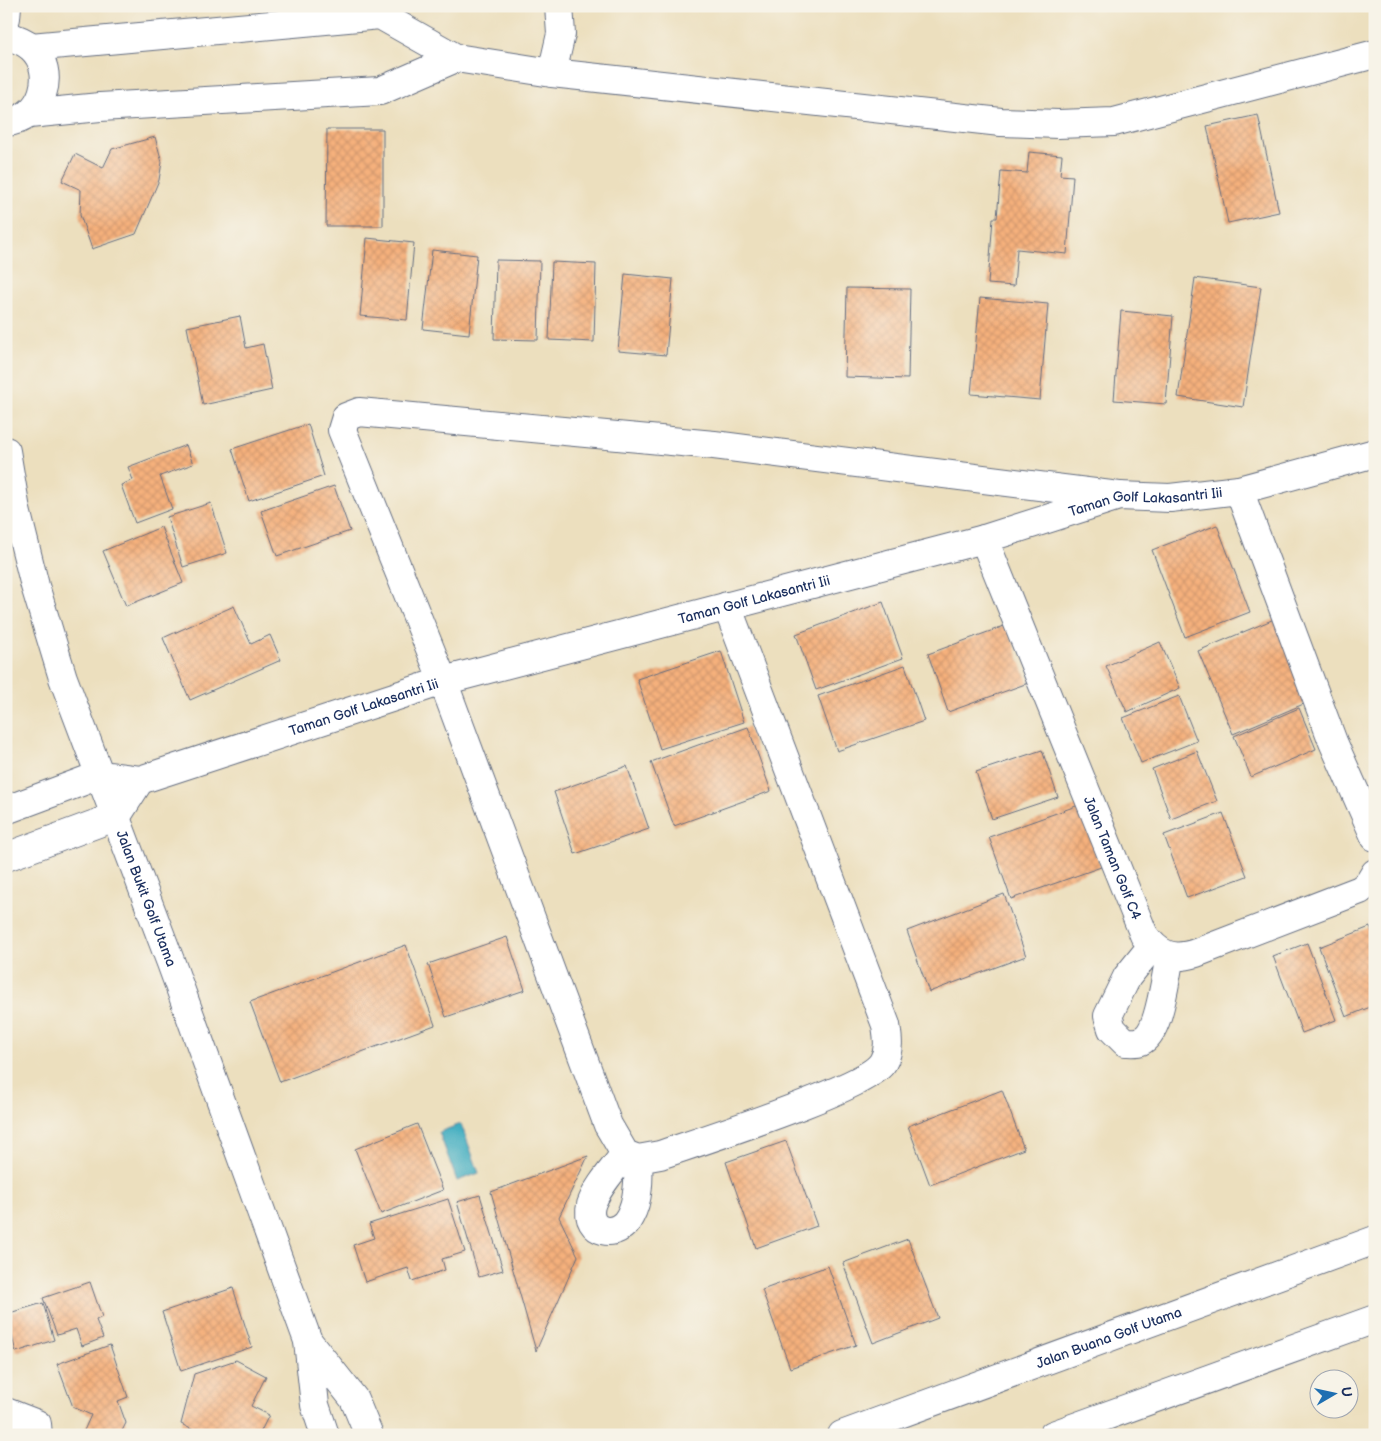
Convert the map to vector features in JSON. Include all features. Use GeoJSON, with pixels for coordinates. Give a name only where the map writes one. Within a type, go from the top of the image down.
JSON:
{"type":"FeatureCollection","features":[{"type":"Feature","properties":{"kind":"street"},"geometry":{"type":"LineString","coordinates":[[6,18],[7,6]]}},
{"type":"Feature","properties":{"kind":"street"},"geometry":{"type":"LineString","coordinates":[[552,73],[562,34],[558,6]]}},
{"type":"Feature","properties":{"kind":"street"},"geometry":{"type":"LineString","coordinates":[[31,47],[380,10],[456,58],[552,73],[1001,122],[1058,124],[1114,122],[1375,54]]}},
{"type":"Feature","properties":{"kind":"street"},"geometry":{"type":"LineString","coordinates":[[6,36],[19,39],[31,47],[40,59],[45,81],[45,89],[39,103],[17,118]]}},
{"type":"Feature","properties":{"kind":"street"},"geometry":{"type":"LineString","coordinates":[[17,118],[100,107],[380,91],[456,58]]}},
{"type":"Feature","properties":{"kind":"street"},"geometry":{"type":"LineString","coordinates":[[727,606],[886,1025],[889,1047],[883,1063],[870,1075],[798,1106],[660,1155],[632,1157],[608,1125],[443,681],[342,430],[346,417],[359,412],[714,445],[1118,496]]}},
{"type":"Feature","properties":{"kind":"street","name":"Jalan Bukit Golf Utama"},"geometry":{"type":"LineString","coordinates":[[6,451],[16,510],[35,586],[63,678],[116,816],[308,1341],[315,1405],[326,1435]]}},
{"type":"Feature","properties":{"kind":"street","name":"Taman Golf Lakasantri Iii"},"geometry":{"type":"LineString","coordinates":[[100,775],[140,780],[443,681],[984,539],[1118,496],[1170,498],[1239,490],[1375,453]]}},
{"type":"Feature","properties":{"kind":"street"},"geometry":{"type":"LineString","coordinates":[[1239,490],[1333,742],[1375,837]]}},
{"type":"Feature","properties":{"kind":"street","name":"Jalan Taman Golf C4"},"geometry":{"type":"LineString","coordinates":[[984,539],[1144,935],[1161,951],[1182,958],[1360,890],[1373,881]]}},
{"type":"Feature","properties":{"kind":"street"},"geometry":{"type":"LineString","coordinates":[[6,810],[100,775]]}},
{"type":"Feature","properties":{"kind":"street"},"geometry":{"type":"LineString","coordinates":[[6,857],[116,816],[140,780]]}},
{"type":"Feature","properties":{"kind":"street","name":"Jalan Buana Golf Utama"},"geometry":{"type":"LineString","coordinates":[[842,1435],[1375,1240]]}},
{"type":"Feature","properties":{"kind":"street"},"geometry":{"type":"LineString","coordinates":[[1053,1435],[1375,1319]]}},
{"type":"Feature","properties":{"kind":"street","name":"Jalan Bukit Golf Utama"},"geometry":{"type":"LineString","coordinates":[[308,1341],[354,1398],[369,1435]]}},
{"type":"Feature","properties":{"kind":"street"},"geometry":{"type":"LineString","coordinates":[[6,1412],[31,1420],[37,1424],[38,1435]]}},
{"type":"Feature","properties":{"kind":"water"},"geometry":{"type":"Polygon","coordinates":[[[461,1124],[479,1173],[457,1181],[439,1132],[461,1124]]]}},
{"type":"Feature","properties":{"kind":"building"},"geometry":{"type":"Polygon","coordinates":[[[1258,115],[1279,212],[1228,223],[1207,126],[1258,115]]]}},
{"type":"Feature","properties":{"kind":"building"},"geometry":{"type":"Polygon","coordinates":[[[327,129],[383,129],[383,226],[326,226],[327,129]]]}},
{"type":"Feature","properties":{"kind":"building"},"geometry":{"type":"Polygon","coordinates":[[[155,137],[162,162],[159,180],[136,234],[92,249],[80,215],[81,190],[62,181],[75,154],[103,168],[112,149],[155,137]]]}},
{"type":"Feature","properties":{"kind":"building"},"geometry":{"type":"Polygon","coordinates":[[[1029,152],[1062,155],[1060,175],[1073,176],[1067,254],[1017,249],[1014,286],[988,284],[993,218],[997,218],[1001,171],[1027,173],[1029,152]]]}},
{"type":"Feature","properties":{"kind":"building"},"geometry":{"type":"Polygon","coordinates":[[[367,238],[414,243],[407,320],[360,316],[367,238]]]}},
{"type":"Feature","properties":{"kind":"building"},"geometry":{"type":"Polygon","coordinates":[[[432,250],[477,255],[469,334],[423,329],[432,250]]]}},
{"type":"Feature","properties":{"kind":"building"},"geometry":{"type":"Polygon","coordinates":[[[496,260],[540,261],[538,340],[494,339],[496,260]]]}},
{"type":"Feature","properties":{"kind":"building"},"geometry":{"type":"Polygon","coordinates":[[[552,262],[596,264],[594,342],[549,340],[552,262]]]}},
{"type":"Feature","properties":{"kind":"building"},"geometry":{"type":"Polygon","coordinates":[[[625,274],[673,279],[666,355],[618,351],[625,274]]]}},
{"type":"Feature","properties":{"kind":"building"},"geometry":{"type":"Polygon","coordinates":[[[1195,278],[1261,287],[1243,407],[1178,397],[1195,278]]]}},
{"type":"Feature","properties":{"kind":"building"},"geometry":{"type":"Polygon","coordinates":[[[847,288],[910,289],[908,379],[845,377],[847,288]]]}},
{"type":"Feature","properties":{"kind":"building"},"geometry":{"type":"Polygon","coordinates":[[[980,298],[1048,304],[1040,400],[971,394],[980,298]]]}},
{"type":"Feature","properties":{"kind":"building"},"geometry":{"type":"Polygon","coordinates":[[[1121,311],[1173,316],[1166,404],[1114,400],[1121,311]]]}},
{"type":"Feature","properties":{"kind":"building"},"geometry":{"type":"Polygon","coordinates":[[[240,316],[246,348],[263,344],[272,390],[203,405],[187,327],[240,316]]]}},
{"type":"Feature","properties":{"kind":"building"},"geometry":{"type":"Polygon","coordinates":[[[308,424],[324,476],[249,501],[232,449],[308,424]]]}},
{"type":"Feature","properties":{"kind":"building"},"geometry":{"type":"Polygon","coordinates":[[[186,445],[193,464],[160,476],[172,509],[135,523],[121,485],[133,480],[128,467],[186,445]]]}},
{"type":"Feature","properties":{"kind":"building"},"geometry":{"type":"Polygon","coordinates":[[[334,486],[350,531],[277,556],[261,511],[334,486]]]}},
{"type":"Feature","properties":{"kind":"building"},"geometry":{"type":"Polygon","coordinates":[[[211,503],[227,553],[183,567],[167,517],[211,503]]]}},
{"type":"Feature","properties":{"kind":"building"},"geometry":{"type":"Polygon","coordinates":[[[1217,525],[1250,612],[1185,637],[1152,550],[1217,525]]]}},
{"type":"Feature","properties":{"kind":"building"},"geometry":{"type":"Polygon","coordinates":[[[161,527],[183,583],[126,606],[103,551],[161,527]]]}},
{"type":"Feature","properties":{"kind":"building"},"geometry":{"type":"Polygon","coordinates":[[[883,602],[903,658],[816,690],[796,634],[883,602]]]}},
{"type":"Feature","properties":{"kind":"building"},"geometry":{"type":"Polygon","coordinates":[[[234,606],[251,644],[270,635],[281,660],[190,700],[163,638],[234,606]]]}},
{"type":"Feature","properties":{"kind":"building"},"geometry":{"type":"Polygon","coordinates":[[[1279,617],[1313,700],[1233,734],[1198,651],[1279,617]]]}},
{"type":"Feature","properties":{"kind":"building"},"geometry":{"type":"Polygon","coordinates":[[[1007,625],[1028,683],[948,712],[928,654],[1007,625]]]}},
{"type":"Feature","properties":{"kind":"building"},"geometry":{"type":"Polygon","coordinates":[[[1160,642],[1180,688],[1127,712],[1106,666],[1160,642]]]}},
{"type":"Feature","properties":{"kind":"building"},"geometry":{"type":"Polygon","coordinates":[[[721,651],[744,722],[660,749],[637,679],[721,651]]]}},
{"type":"Feature","properties":{"kind":"building"},"geometry":{"type":"Polygon","coordinates":[[[905,665],[924,721],[837,751],[818,696],[905,665]]]}},
{"type":"Feature","properties":{"kind":"building"},"geometry":{"type":"Polygon","coordinates":[[[1179,696],[1197,741],[1141,763],[1123,718],[1179,696]]]}},
{"type":"Feature","properties":{"kind":"building"},"geometry":{"type":"Polygon","coordinates":[[[1299,708],[1316,749],[1251,777],[1234,736],[1299,708]]]}},
{"type":"Feature","properties":{"kind":"building"},"geometry":{"type":"Polygon","coordinates":[[[748,727],[771,791],[674,826],[651,762],[748,727]]]}},
{"type":"Feature","properties":{"kind":"building"},"geometry":{"type":"Polygon","coordinates":[[[1042,750],[1058,797],[992,819],[976,772],[1042,750]]]}},
{"type":"Feature","properties":{"kind":"building"},"geometry":{"type":"Polygon","coordinates":[[[1197,751],[1217,801],[1171,819],[1152,769],[1197,751]]]}},
{"type":"Feature","properties":{"kind":"building"},"geometry":{"type":"Polygon","coordinates":[[[627,766],[649,829],[575,854],[554,792],[627,766]]]}},
{"type":"Feature","properties":{"kind":"building"},"geometry":{"type":"Polygon","coordinates":[[[1079,805],[1101,867],[1011,899],[989,837],[1079,805]]]}},
{"type":"Feature","properties":{"kind":"building"},"geometry":{"type":"Polygon","coordinates":[[[1223,813],[1247,876],[1187,898],[1164,835],[1223,813]]]}},
{"type":"Feature","properties":{"kind":"building"},"geometry":{"type":"Polygon","coordinates":[[[1004,894],[1026,956],[929,992],[907,931],[1004,894]]]}},
{"type":"Feature","properties":{"kind":"building"},"geometry":{"type":"Polygon","coordinates":[[[1370,927],[1375,940],[1375,1005],[1346,1017],[1319,947],[1370,927]]]}},
{"type":"Feature","properties":{"kind":"building"},"geometry":{"type":"Polygon","coordinates":[[[507,937],[525,990],[446,1017],[428,964],[507,937]]]}},
{"type":"Feature","properties":{"kind":"building"},"geometry":{"type":"Polygon","coordinates":[[[1307,943],[1336,1020],[1302,1033],[1273,956],[1307,943]]]}},
{"type":"Feature","properties":{"kind":"building"},"geometry":{"type":"Polygon","coordinates":[[[406,945],[435,1025],[280,1082],[250,1002],[406,945]]]}},
{"type":"Feature","properties":{"kind":"building"},"geometry":{"type":"Polygon","coordinates":[[[1002,1090],[1024,1149],[930,1185],[908,1126],[1002,1090]]]}},
{"type":"Feature","properties":{"kind":"building"},"geometry":{"type":"Polygon","coordinates":[[[417,1124],[443,1190],[381,1214],[355,1149],[417,1124]]]}},
{"type":"Feature","properties":{"kind":"building"},"geometry":{"type":"Polygon","coordinates":[[[786,1141],[817,1226],[756,1248],[726,1162],[786,1141]]]}},
{"type":"Feature","properties":{"kind":"building"},"geometry":{"type":"Polygon","coordinates":[[[588,1156],[559,1217],[578,1256],[536,1351],[491,1192],[588,1156]]]}},
{"type":"Feature","properties":{"kind":"building"},"geometry":{"type":"Polygon","coordinates":[[[480,1195],[503,1270],[479,1277],[457,1202],[480,1195]]]}},
{"type":"Feature","properties":{"kind":"building"},"geometry":{"type":"Polygon","coordinates":[[[448,1199],[465,1252],[442,1259],[445,1270],[412,1281],[408,1268],[365,1282],[353,1245],[374,1238],[369,1224],[448,1199]]]}},
{"type":"Feature","properties":{"kind":"building"},"geometry":{"type":"Polygon","coordinates":[[[908,1239],[938,1318],[873,1343],[843,1263],[908,1239]]]}},
{"type":"Feature","properties":{"kind":"building"},"geometry":{"type":"Polygon","coordinates":[[[828,1266],[856,1345],[790,1368],[762,1290],[828,1266]]]}},
{"type":"Feature","properties":{"kind":"building"},"geometry":{"type":"Polygon","coordinates":[[[90,1282],[102,1317],[96,1320],[103,1338],[82,1346],[76,1329],[57,1335],[43,1298],[90,1282]]]}},
{"type":"Feature","properties":{"kind":"building"},"geometry":{"type":"Polygon","coordinates":[[[233,1288],[252,1347],[181,1371],[162,1312],[233,1288]]]}},
{"type":"Feature","properties":{"kind":"building"},"geometry":{"type":"Polygon","coordinates":[[[43,1303],[54,1340],[16,1352],[6,1314],[43,1303]]]}},
{"type":"Feature","properties":{"kind":"building"},"geometry":{"type":"Polygon","coordinates":[[[110,1345],[128,1397],[118,1401],[126,1423],[120,1435],[82,1435],[91,1415],[73,1407],[57,1364],[110,1345]]]}},
{"type":"Feature","properties":{"kind":"building"},"geometry":{"type":"Polygon","coordinates":[[[236,1360],[266,1376],[251,1406],[269,1415],[259,1435],[203,1435],[181,1424],[194,1374],[236,1360]]]}}]}
